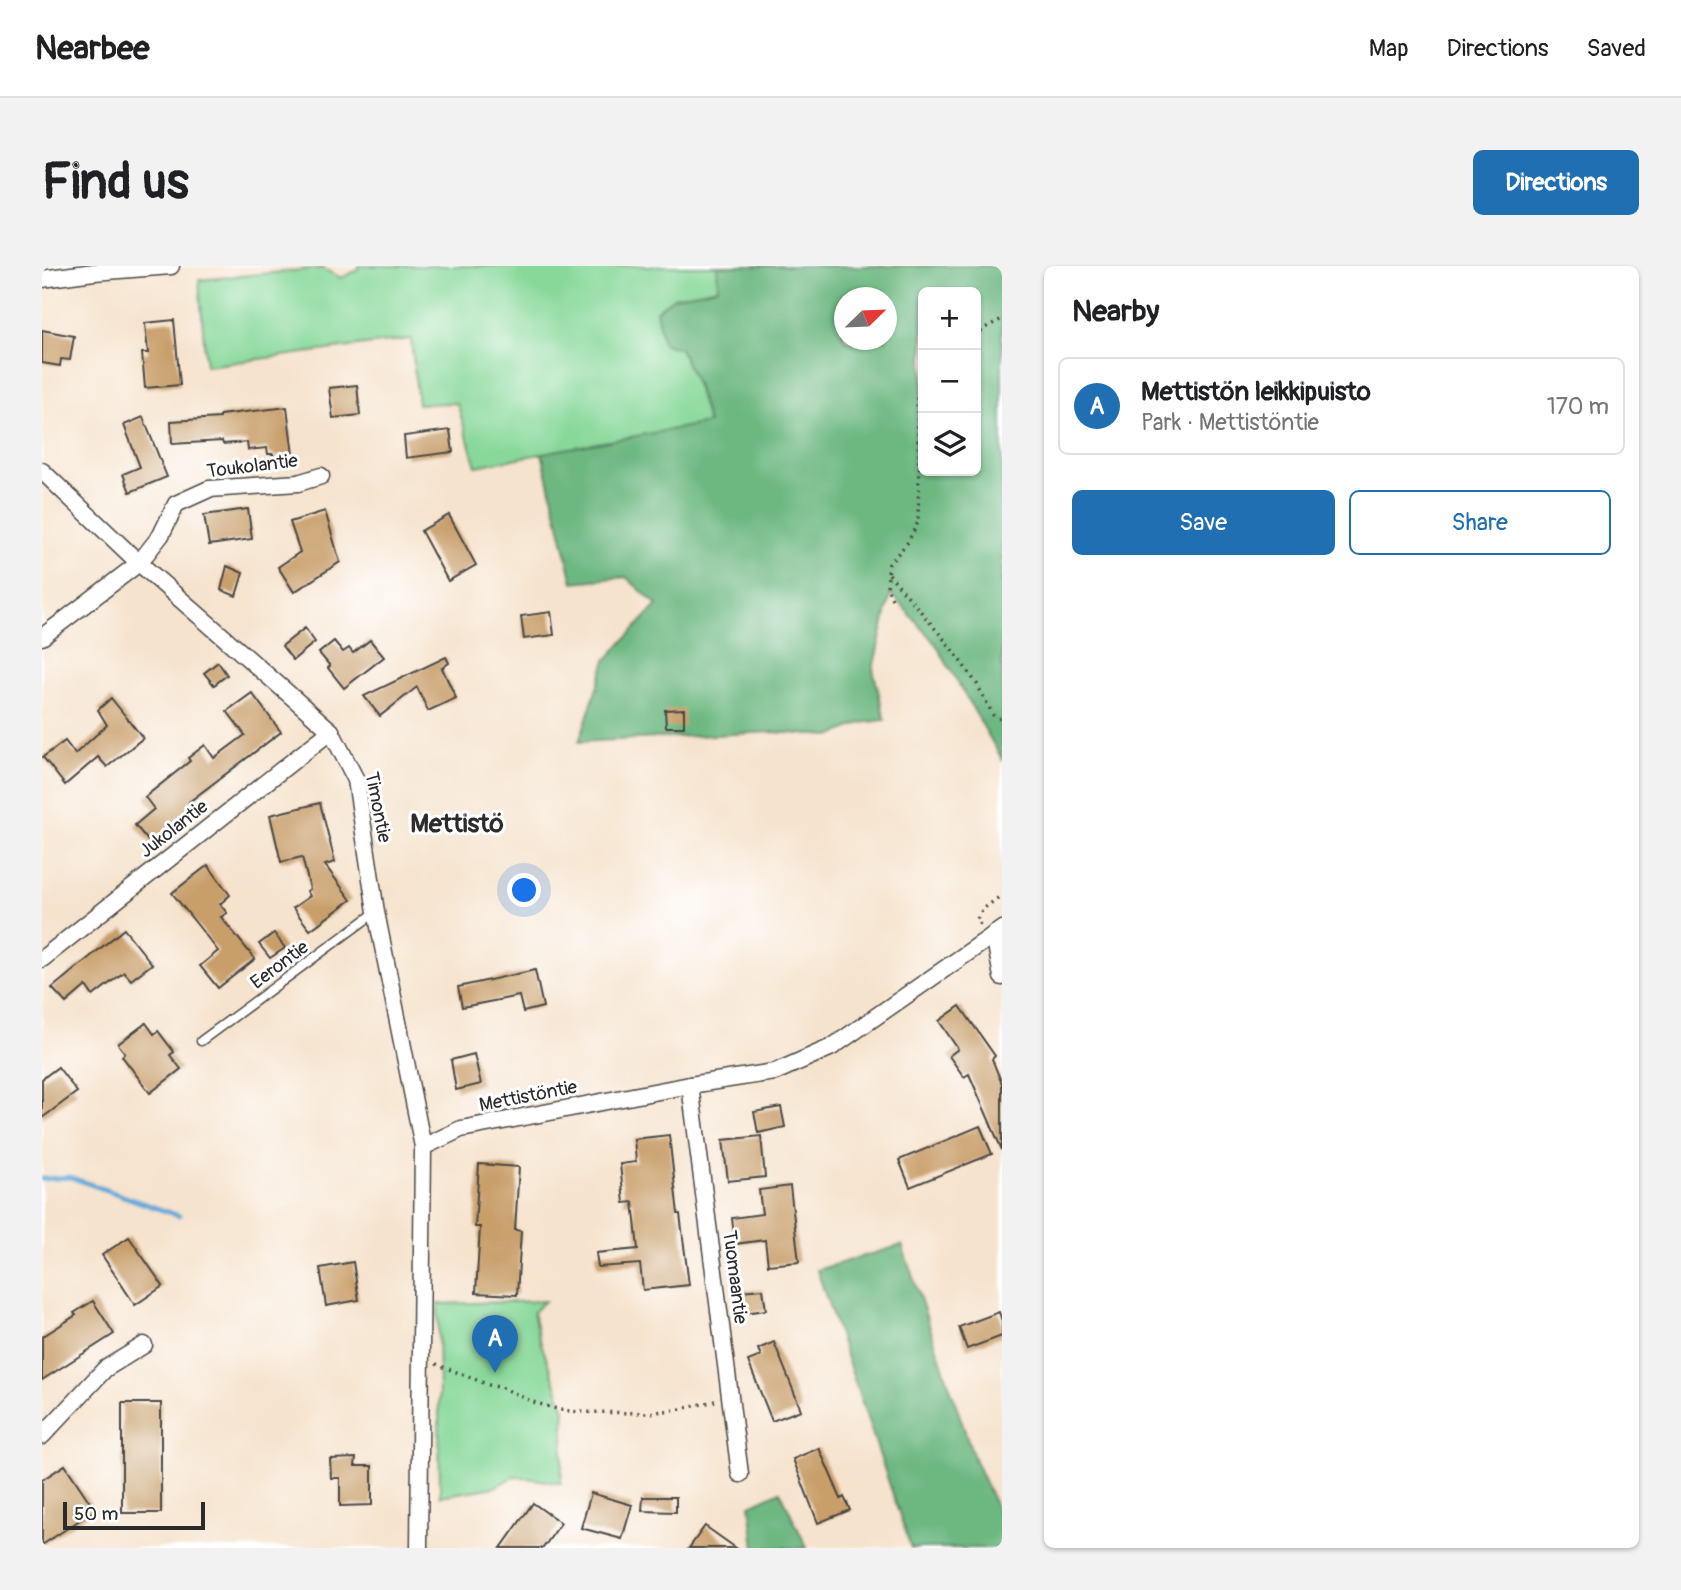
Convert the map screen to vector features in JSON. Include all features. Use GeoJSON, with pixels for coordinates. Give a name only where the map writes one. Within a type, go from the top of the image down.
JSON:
{"type":"FeatureCollection","features":[{"type":"Feature","properties":{"kind":"street"},"geometry":{"type":"LineString","coordinates":[[42,279],[171,266]]}},
{"type":"Feature","properties":{"kind":"street","name":"Timontie"},"geometry":{"type":"LineString","coordinates":[[42,471],[139,564],[331,731],[356,780],[376,912],[423,1147]]}},
{"type":"Feature","properties":{"kind":"street","name":"Toukolantie"},"geometry":{"type":"LineString","coordinates":[[42,637],[139,564],[161,535],[176,504],[208,489],[298,483],[321,476]]}},
{"type":"Feature","properties":{"kind":"street","name":"Jukolantie"},"geometry":{"type":"LineString","coordinates":[[42,959],[331,731]]}},
{"type":"Feature","properties":{"kind":"street"},"geometry":{"type":"LineString","coordinates":[[994,934],[1002,977]]}},
{"type":"Feature","properties":{"kind":"street","name":"Mettistöntie"},"geometry":{"type":"LineString","coordinates":[[423,1147],[461,1129],[690,1084],[775,1072],[832,1047],[994,934]]}},
{"type":"Feature","properties":{"kind":"street","name":"Tuomaantie"},"geometry":{"type":"LineString","coordinates":[[690,1084],[740,1474]]}},
{"type":"Feature","properties":{"kind":"street"},"geometry":{"type":"LineString","coordinates":[[419,1548],[423,1147]]}},
{"type":"Feature","properties":{"kind":"street"},"geometry":{"type":"LineString","coordinates":[[42,1436],[105,1369],[144,1345]]}},
{"type":"Feature","properties":{"kind":"lane","name":"Eerontie"},"geometry":{"type":"LineString","coordinates":[[201,1041],[376,912]]}},
{"type":"Feature","properties":{"kind":"path"},"geometry":{"type":"LineString","coordinates":[[981,331],[1002,318]]}},
{"type":"Feature","properties":{"kind":"path"},"geometry":{"type":"LineString","coordinates":[[892,599],[887,587],[890,564],[908,542],[918,522],[918,413]]}},
{"type":"Feature","properties":{"kind":"path"},"geometry":{"type":"LineString","coordinates":[[888,574],[948,644],[976,684],[993,715],[1002,720]]}},
{"type":"Feature","properties":{"kind":"path"},"geometry":{"type":"LineString","coordinates":[[994,934],[977,919],[983,909],[1002,895]]}},
{"type":"Feature","properties":{"kind":"path"},"geometry":{"type":"LineString","coordinates":[[421,1358],[560,1410],[649,1413],[681,1409],[730,1397]]}},
{"type":"Feature","properties":{"kind":"green space"},"geometry":{"type":"Polygon","coordinates":[[[358,266],[717,266],[718,288],[674,297],[680,348],[697,386],[708,423],[476,466],[457,403],[418,404],[411,339],[206,366],[199,280],[322,268],[341,278],[358,270],[358,266]]]}},
{"type":"Feature","properties":{"kind":"green space"},"geometry":{"type":"Polygon","coordinates":[[[717,266],[1002,266],[1002,759],[935,643],[891,593],[873,669],[885,720],[861,723],[831,736],[772,732],[579,742],[606,660],[657,605],[626,577],[573,582],[542,453],[708,423],[697,386],[680,348],[663,344],[656,311],[674,297],[718,288],[717,266]]]}},
{"type":"Feature","properties":{"kind":"green space"},"geometry":{"type":"Polygon","coordinates":[[[902,1245],[975,1461],[1002,1520],[1002,1548],[911,1548],[817,1270],[902,1245]]]}},
{"type":"Feature","properties":{"kind":"green space"},"geometry":{"type":"Polygon","coordinates":[[[545,1301],[533,1312],[538,1335],[565,1410],[561,1483],[514,1476],[495,1487],[440,1496],[438,1304],[545,1301]]]}},
{"type":"Feature","properties":{"kind":"green space"},"geometry":{"type":"Polygon","coordinates":[[[780,1491],[807,1548],[755,1548],[750,1505],[780,1491]]]}},
{"type":"Feature","properties":{"kind":"building"},"geometry":{"type":"Polygon","coordinates":[[[174,320],[180,385],[145,388],[142,353],[148,353],[145,323],[174,320]]]}},
{"type":"Feature","properties":{"kind":"building"},"geometry":{"type":"Polygon","coordinates":[[[42,330],[74,336],[70,360],[61,359],[60,366],[42,363],[42,330]]]}},
{"type":"Feature","properties":{"kind":"building"},"geometry":{"type":"Polygon","coordinates":[[[357,385],[360,415],[333,418],[329,388],[357,385]]]}},
{"type":"Feature","properties":{"kind":"building"},"geometry":{"type":"Polygon","coordinates":[[[287,407],[293,455],[274,457],[273,454],[268,454],[267,448],[248,450],[247,442],[172,444],[171,421],[220,418],[220,415],[287,407]]]}},
{"type":"Feature","properties":{"kind":"building"},"geometry":{"type":"Polygon","coordinates":[[[143,417],[167,477],[130,492],[123,474],[140,467],[124,425],[143,417]]]}},
{"type":"Feature","properties":{"kind":"building"},"geometry":{"type":"Polygon","coordinates":[[[450,430],[453,452],[406,458],[404,436],[450,430]]]}},
{"type":"Feature","properties":{"kind":"building"},"geometry":{"type":"Polygon","coordinates":[[[248,509],[252,539],[209,545],[204,515],[248,509]]]}},
{"type":"Feature","properties":{"kind":"building"},"geometry":{"type":"Polygon","coordinates":[[[325,511],[340,562],[294,592],[278,567],[300,552],[290,522],[325,511]]]}},
{"type":"Feature","properties":{"kind":"building"},"geometry":{"type":"Polygon","coordinates":[[[449,515],[476,565],[448,581],[421,531],[449,515]]]}},
{"type":"Feature","properties":{"kind":"building"},"geometry":{"type":"Polygon","coordinates":[[[227,566],[243,573],[236,596],[221,590],[227,566]]]}},
{"type":"Feature","properties":{"kind":"building"},"geometry":{"type":"Polygon","coordinates":[[[551,612],[554,635],[524,639],[521,616],[551,612]]]}},
{"type":"Feature","properties":{"kind":"building"},"geometry":{"type":"Polygon","coordinates":[[[305,628],[315,642],[293,660],[282,646],[305,628]]]}},
{"type":"Feature","properties":{"kind":"building"},"geometry":{"type":"Polygon","coordinates":[[[370,640],[384,657],[344,688],[319,653],[334,641],[343,652],[349,648],[353,653],[370,640]]]}},
{"type":"Feature","properties":{"kind":"building"},"geometry":{"type":"Polygon","coordinates":[[[446,657],[449,663],[442,668],[456,698],[428,711],[417,687],[380,716],[364,696],[446,657]]]}},
{"type":"Feature","properties":{"kind":"building"},"geometry":{"type":"Polygon","coordinates":[[[218,662],[227,675],[214,685],[204,673],[218,662]]]}},
{"type":"Feature","properties":{"kind":"building"},"geometry":{"type":"Polygon","coordinates":[[[252,693],[281,732],[189,802],[194,808],[150,843],[135,825],[154,809],[145,797],[190,761],[188,758],[205,745],[214,758],[245,735],[227,711],[252,693]]]}},
{"type":"Feature","properties":{"kind":"building"},"geometry":{"type":"Polygon","coordinates":[[[111,698],[143,738],[107,767],[98,757],[65,785],[43,757],[65,741],[75,754],[107,725],[98,710],[111,698]]]}},
{"type":"Feature","properties":{"kind":"building"},"geometry":{"type":"Polygon","coordinates":[[[684,709],[684,727],[666,727],[665,710],[684,709]]]}},
{"type":"Feature","properties":{"kind":"building"},"geometry":{"type":"Polygon","coordinates":[[[320,803],[335,862],[325,865],[351,900],[310,930],[293,908],[310,896],[302,857],[281,862],[270,815],[320,803]]]}},
{"type":"Feature","properties":{"kind":"building"},"geometry":{"type":"Polygon","coordinates":[[[208,865],[230,895],[220,904],[227,913],[221,917],[255,959],[218,988],[200,966],[218,951],[172,893],[208,865]]]}},
{"type":"Feature","properties":{"kind":"building"},"geometry":{"type":"Polygon","coordinates":[[[124,929],[152,964],[131,980],[124,972],[93,996],[86,986],[66,1003],[52,988],[124,929]]]}},
{"type":"Feature","properties":{"kind":"building"},"geometry":{"type":"Polygon","coordinates":[[[274,933],[285,948],[270,958],[259,944],[274,933]]]}},
{"type":"Feature","properties":{"kind":"building"},"geometry":{"type":"Polygon","coordinates":[[[535,970],[543,1007],[523,1012],[519,996],[462,1007],[458,987],[535,970]]]}},
{"type":"Feature","properties":{"kind":"building"},"geometry":{"type":"Polygon","coordinates":[[[960,1006],[995,1056],[992,1059],[1002,1084],[1002,1150],[969,1074],[964,1077],[949,1056],[958,1049],[939,1021],[960,1006]]]}},
{"type":"Feature","properties":{"kind":"building"},"geometry":{"type":"Polygon","coordinates":[[[146,1023],[154,1034],[158,1031],[174,1052],[170,1055],[181,1069],[150,1093],[122,1056],[125,1053],[118,1044],[146,1023]]]}},
{"type":"Feature","properties":{"kind":"building"},"geometry":{"type":"Polygon","coordinates":[[[474,1054],[481,1084],[456,1090],[451,1060],[474,1054]]]}},
{"type":"Feature","properties":{"kind":"building"},"geometry":{"type":"Polygon","coordinates":[[[58,1067],[77,1092],[42,1118],[42,1079],[58,1067]]]}},
{"type":"Feature","properties":{"kind":"building"},"geometry":{"type":"Polygon","coordinates":[[[781,1107],[785,1127],[758,1133],[754,1112],[781,1107]]]}},
{"type":"Feature","properties":{"kind":"building"},"geometry":{"type":"Polygon","coordinates":[[[980,1126],[992,1154],[910,1187],[899,1160],[980,1126]]]}},
{"type":"Feature","properties":{"kind":"building"},"geometry":{"type":"Polygon","coordinates":[[[669,1135],[689,1285],[643,1290],[640,1264],[598,1267],[596,1253],[638,1249],[633,1202],[624,1203],[620,1164],[636,1162],[634,1139],[669,1135]]]}},
{"type":"Feature","properties":{"kind":"building"},"geometry":{"type":"Polygon","coordinates":[[[761,1136],[765,1177],[728,1181],[723,1140],[761,1136]]]}},
{"type":"Feature","properties":{"kind":"building"},"geometry":{"type":"Polygon","coordinates":[[[479,1164],[519,1167],[515,1230],[521,1231],[517,1295],[476,1293],[480,1227],[475,1227],[479,1164]]]}},
{"type":"Feature","properties":{"kind":"building"},"geometry":{"type":"Polygon","coordinates":[[[790,1186],[799,1262],[768,1265],[765,1240],[735,1244],[732,1218],[762,1214],[759,1190],[790,1186]]]}},
{"type":"Feature","properties":{"kind":"building"},"geometry":{"type":"Polygon","coordinates":[[[129,1237],[163,1286],[135,1305],[102,1255],[129,1237]]]}},
{"type":"Feature","properties":{"kind":"building"},"geometry":{"type":"Polygon","coordinates":[[[353,1262],[359,1300],[326,1306],[320,1268],[353,1262]]]}},
{"type":"Feature","properties":{"kind":"building"},"geometry":{"type":"Polygon","coordinates":[[[763,1289],[766,1310],[744,1313],[741,1291],[763,1289]]]}},
{"type":"Feature","properties":{"kind":"building"},"geometry":{"type":"Polygon","coordinates":[[[93,1301],[114,1334],[42,1380],[42,1337],[93,1301]]]}},
{"type":"Feature","properties":{"kind":"building"},"geometry":{"type":"Polygon","coordinates":[[[999,1312],[1002,1336],[967,1349],[959,1327],[999,1312]]]}},
{"type":"Feature","properties":{"kind":"building"},"geometry":{"type":"Polygon","coordinates":[[[774,1342],[801,1410],[772,1421],[748,1361],[761,1356],[758,1349],[774,1342]]]}},
{"type":"Feature","properties":{"kind":"building"},"geometry":{"type":"Polygon","coordinates":[[[122,1403],[161,1403],[161,1513],[122,1513],[122,1403]]]}},
{"type":"Feature","properties":{"kind":"building"},"geometry":{"type":"Polygon","coordinates":[[[819,1448],[841,1499],[844,1497],[850,1510],[818,1523],[793,1459],[819,1448]]]}},
{"type":"Feature","properties":{"kind":"building"},"geometry":{"type":"Polygon","coordinates":[[[356,1458],[355,1466],[372,1466],[372,1505],[340,1506],[340,1478],[331,1478],[330,1459],[356,1458]]]}},
{"type":"Feature","properties":{"kind":"building"},"geometry":{"type":"Polygon","coordinates":[[[65,1465],[95,1510],[42,1545],[42,1480],[65,1465]]]}},
{"type":"Feature","properties":{"kind":"building"},"geometry":{"type":"Polygon","coordinates":[[[591,1493],[632,1505],[622,1539],[581,1528],[591,1493]]]}},
{"type":"Feature","properties":{"kind":"building"},"geometry":{"type":"Polygon","coordinates":[[[643,1497],[676,1497],[676,1512],[642,1511],[643,1497]]]}},
{"type":"Feature","properties":{"kind":"building"},"geometry":{"type":"Polygon","coordinates":[[[533,1503],[561,1523],[543,1548],[501,1548],[533,1503]]]}},
{"type":"Feature","properties":{"kind":"building"},"geometry":{"type":"Polygon","coordinates":[[[705,1526],[736,1548],[689,1548],[705,1526]]]}},
{"type":"Feature","properties":{"kind":"waterway"},"geometry":{"type":"LineString","coordinates":[[42,1179],[70,1177],[179,1216]]}},
{"type":"Feature","properties":{"kind":"place","name":"Mettistön leikkipuisto"},"geometry":{"type":"Point","coordinates":[495,1373]}},
{"type":"Feature","properties":{"kind":"district","name":"Mettistö"},"geometry":{"type":"Point","coordinates":[457,823]}}]}
